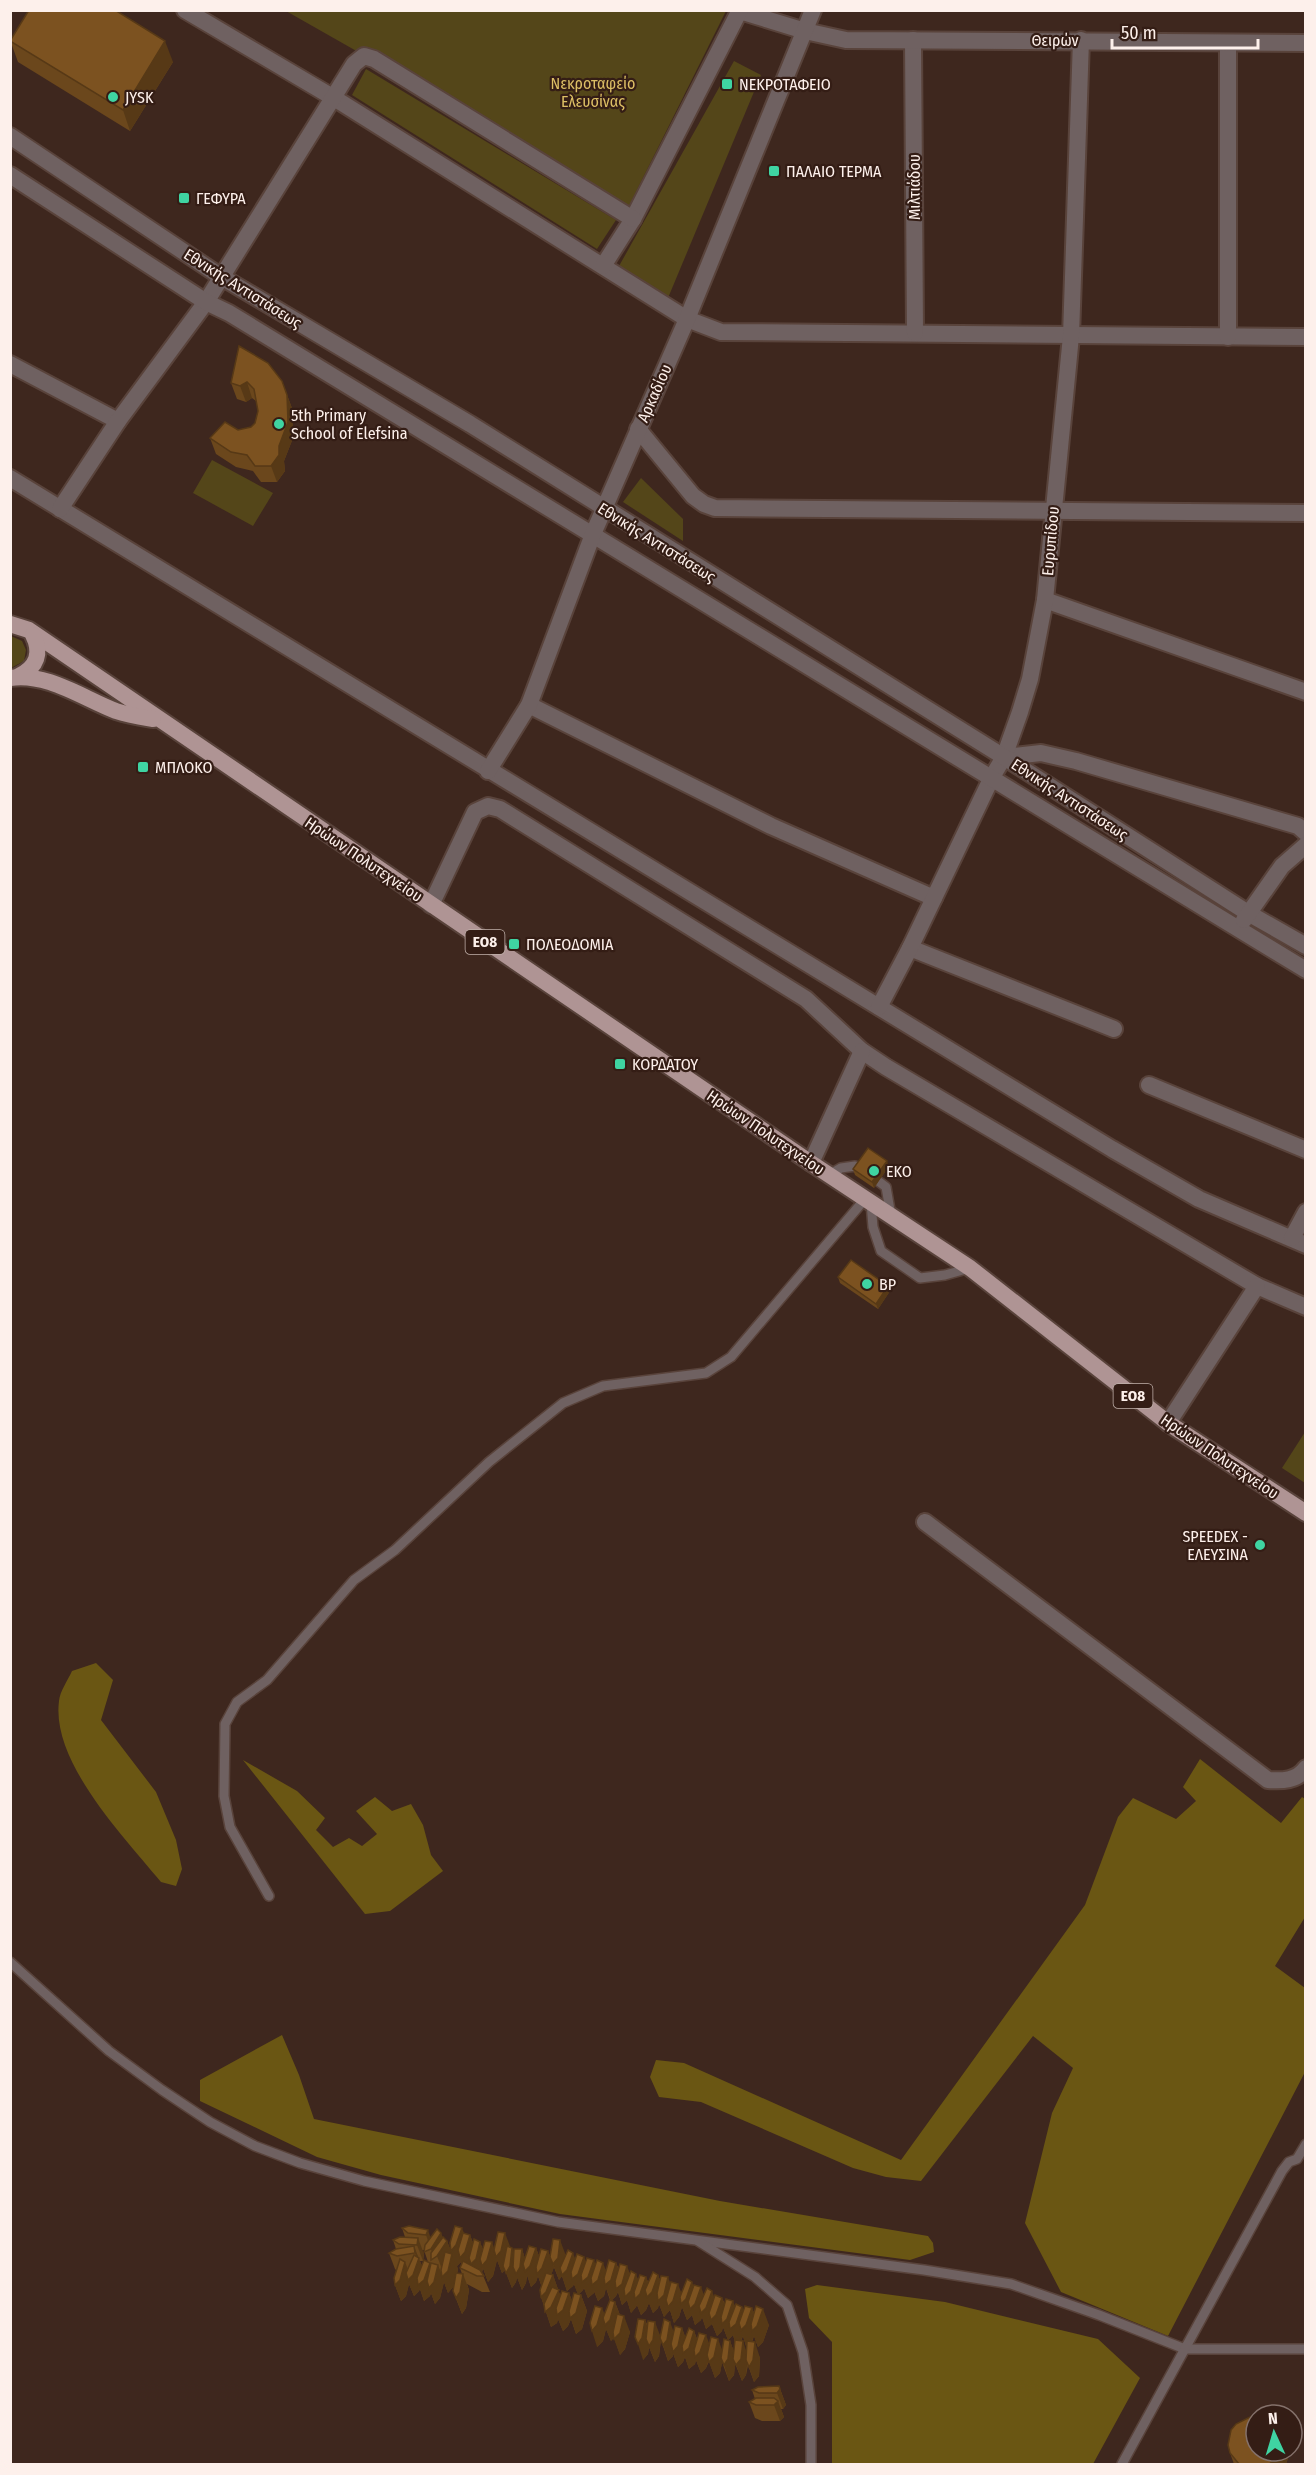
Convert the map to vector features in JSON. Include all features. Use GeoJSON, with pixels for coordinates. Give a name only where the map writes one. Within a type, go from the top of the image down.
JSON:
{"type":"FeatureCollection","features":[{"type":"Feature","properties":{"kind":"main road","name":"Ηρώων Πολυτεχνείου"},"geometry":{"type":"LineString","coordinates":[[13,677],[28,672],[35,664],[38,654],[38,644],[19,626]]}},
{"type":"Feature","properties":{"kind":"main road","name":"Ηρώων Πολυτεχνείου"},"geometry":{"type":"LineString","coordinates":[[19,626],[811,1163],[970,1268],[1168,1423],[1305,1513]]}},
{"type":"Feature","properties":{"kind":"main road","name":"Ηρώων Πολυτεχνείου"},"geometry":{"type":"LineString","coordinates":[[13,677],[57,686],[119,712],[160,720]]}},
{"type":"Feature","properties":{"kind":"street"},"geometry":{"type":"LineString","coordinates":[[185,10],[334,98],[687,319],[721,332],[1305,337]]}},
{"type":"Feature","properties":{"kind":"street","name":"Αρκαδίου"},"geometry":{"type":"LineString","coordinates":[[488,771],[529,705],[593,534],[687,319],[813,10]]}},
{"type":"Feature","properties":{"kind":"street"},"geometry":{"type":"LineString","coordinates":[[603,266],[633,219],[740,11]]}},
{"type":"Feature","properties":{"kind":"street","name":"Θειρών"},"geometry":{"type":"LineString","coordinates":[[740,11],[805,31],[846,40],[1305,43]]}},
{"type":"Feature","properties":{"kind":"street","name":"Μιλτιάδου"},"geometry":{"type":"LineString","coordinates":[[913,40],[915,333]]}},
{"type":"Feature","properties":{"kind":"street","name":"Ευρυπίδου"},"geometry":{"type":"LineString","coordinates":[[879,1007],[1004,757],[1030,679],[1045,600],[1071,336],[1081,40]]}},
{"type":"Feature","properties":{"kind":"street"},"geometry":{"type":"LineString","coordinates":[[1228,43],[1228,337]]}},
{"type":"Feature","properties":{"kind":"street"},"geometry":{"type":"LineString","coordinates":[[60,508],[118,421],[206,302],[220,276],[354,64],[364,56],[374,59],[633,219]]}},
{"type":"Feature","properties":{"kind":"street","name":"Εθνικής Αντιστάσεως"},"geometry":{"type":"LineString","coordinates":[[10,136],[220,276],[470,424],[1004,757],[1248,913],[1305,946]]}},
{"type":"Feature","properties":{"kind":"street","name":"Εθνικής Αντιστάσεως"},"geometry":{"type":"LineString","coordinates":[[10,174],[206,302],[229,313],[593,534],[1305,970]]}},
{"type":"Feature","properties":{"kind":"street"},"geometry":{"type":"LineString","coordinates":[[10,363],[118,421]]}},
{"type":"Feature","properties":{"kind":"street"},"geometry":{"type":"LineString","coordinates":[[638,429],[693,496],[715,508],[1305,513]]}},
{"type":"Feature","properties":{"kind":"street"},"geometry":{"type":"LineString","coordinates":[[10,478],[488,771],[1112,1149],[1199,1199],[1299,1241],[1305,1212]]}},
{"type":"Feature","properties":{"kind":"street"},"geometry":{"type":"LineString","coordinates":[[1045,600],[1305,692]]}},
{"type":"Feature","properties":{"kind":"street"},"geometry":{"type":"LineString","coordinates":[[529,705],[771,826],[934,898]]}},
{"type":"Feature","properties":{"kind":"street"},"geometry":{"type":"LineString","coordinates":[[1004,757],[1041,753],[1076,761],[1298,826],[1305,833]]}},
{"type":"Feature","properties":{"kind":"street"},"geometry":{"type":"LineString","coordinates":[[431,905],[475,812],[488,806],[500,809],[806,999],[862,1052],[1257,1286],[1305,1307]]}},
{"type":"Feature","properties":{"kind":"street"},"geometry":{"type":"LineString","coordinates":[[1239,929],[1282,866],[1305,845]]}},
{"type":"Feature","properties":{"kind":"street"},"geometry":{"type":"LineString","coordinates":[[910,948],[1114,1029]]}},
{"type":"Feature","properties":{"kind":"street"},"geometry":{"type":"LineString","coordinates":[[811,1163],[862,1052]]}},
{"type":"Feature","properties":{"kind":"street"},"geometry":{"type":"LineString","coordinates":[[1149,1085],[1305,1150]]}},
{"type":"Feature","properties":{"kind":"street"},"geometry":{"type":"LineString","coordinates":[[1168,1423],[1257,1286]]}},
{"type":"Feature","properties":{"kind":"street"},"geometry":{"type":"LineString","coordinates":[[925,1522],[1268,1780],[1290,1779],[1302,1773],[1305,1768]]}},
{"type":"Feature","properties":{"kind":"lane"},"geometry":{"type":"LineString","coordinates":[[829,1175],[841,1168],[855,1166],[859,1169]]}},
{"type":"Feature","properties":{"kind":"lane"},"geometry":{"type":"LineString","coordinates":[[878,1181],[886,1187],[891,1216]]}},
{"type":"Feature","properties":{"kind":"lane"},"geometry":{"type":"LineString","coordinates":[[868,1201],[881,1251],[920,1278],[945,1275],[970,1268]]}},
{"type":"Feature","properties":{"kind":"lane"},"geometry":{"type":"LineString","coordinates":[[269,1896],[230,1827],[224,1796],[225,1724],[237,1702],[267,1680],[354,1580],[395,1550],[489,1462],[563,1403],[603,1386],[706,1372],[731,1357],[868,1201]]}},
{"type":"Feature","properties":{"kind":"lane"},"geometry":{"type":"LineString","coordinates":[[10,1962],[109,2051],[210,2122],[255,2146],[300,2163],[364,2181],[558,2222],[924,2270],[1011,2284],[1185,2349],[1305,2349]]}},
{"type":"Feature","properties":{"kind":"lane"},"geometry":{"type":"LineString","coordinates":[[1122,2464],[1282,2171],[1289,2162],[1297,2159],[1305,2144]]}},
{"type":"Feature","properties":{"kind":"lane"},"geometry":{"type":"LineString","coordinates":[[1297,2159],[1305,2165]]}},
{"type":"Feature","properties":{"kind":"lane"},"geometry":{"type":"LineString","coordinates":[[696,2240],[755,2277],[787,2305],[803,2352],[811,2405],[810,2464]]}},
{"type":"Feature","properties":{"kind":"green space","name":"Νεκροταφείο Ελευσίνας"},"geometry":{"type":"Polygon","coordinates":[[[286,11],[726,11],[629,206],[286,11]]]}},
{"type":"Feature","properties":{"kind":"green space"},"geometry":{"type":"Polygon","coordinates":[[[734,61],[761,75],[668,298],[619,266],[734,61]]]}},
{"type":"Feature","properties":{"kind":"green space"},"geometry":{"type":"Polygon","coordinates":[[[366,69],[616,220],[597,249],[352,95],[366,69]]]}},
{"type":"Feature","properties":{"kind":"green space"},"geometry":{"type":"Polygon","coordinates":[[[212,460],[273,493],[253,526],[193,493],[212,460]]]}},
{"type":"Feature","properties":{"kind":"green space"},"geometry":{"type":"Polygon","coordinates":[[[641,478],[683,519],[683,541],[623,502],[641,478]]]}},
{"type":"Feature","properties":{"kind":"green space"},"geometry":{"type":"Polygon","coordinates":[[[11,636],[22,641],[26,650],[24,661],[11,668],[11,636]]]}},
{"type":"Feature","properties":{"kind":"green space"},"geometry":{"type":"Polygon","coordinates":[[[1305,1432],[1306,1483],[1282,1468],[1305,1432]]]}},
{"type":"Feature","properties":{"kind":"shaded area"},"geometry":{"type":"Polygon","coordinates":[[[96,1663],[113,1680],[101,1720],[156,1792],[176,1840],[182,1869],[176,1886],[161,1882],[110,1821],[93,1798],[66,1749],[60,1724],[61,1693],[72,1671],[96,1663]]]}},
{"type":"Feature","properties":{"kind":"shaded area"},"geometry":{"type":"Polygon","coordinates":[[[1200,1759],[1281,1823],[1302,1797],[1305,1799],[1305,1917],[1275,1966],[1305,1988],[1305,2072],[1168,2336],[1061,2292],[1025,2223],[1052,2113],[1073,2068],[1033,2036],[921,2181],[886,2177],[853,2168],[701,2102],[659,2097],[650,2077],[656,2060],[684,2063],[901,2160],[1085,1905],[1118,1817],[1133,1798],[1176,1819],[1196,1801],[1183,1787],[1200,1759]]]}},
{"type":"Feature","properties":{"kind":"shaded area"},"geometry":{"type":"Polygon","coordinates":[[[243,1760],[297,1791],[325,1818],[316,1830],[333,1847],[349,1838],[362,1846],[377,1834],[356,1811],[375,1797],[392,1811],[411,1804],[423,1825],[431,1855],[443,1871],[390,1911],[365,1914],[243,1760]]]}},
{"type":"Feature","properties":{"kind":"shaded area"},"geometry":{"type":"Polygon","coordinates":[[[282,2035],[314,2119],[720,2201],[928,2236],[933,2243],[934,2252],[910,2260],[560,2214],[381,2175],[317,2157],[200,2101],[200,2080],[282,2035]]]}},
{"type":"Feature","properties":{"kind":"shaded area"},"geometry":{"type":"Polygon","coordinates":[[[817,2285],[945,2302],[1098,2339],[1140,2378],[1093,2464],[832,2464],[832,2342],[809,2318],[805,2289],[817,2285]]]}},
{"type":"Feature","properties":{"kind":"building","name":"JYSK"},"geometry":{"type":"Polygon","coordinates":[[[29,10],[115,10],[165,41],[123,110],[10,41],[29,10]]]}},
{"type":"Feature","properties":{"kind":"building","name":"5th Primary School of Elefsina"},"geometry":{"type":"Polygon","coordinates":[[[239,346],[268,363],[282,381],[287,395],[288,422],[279,446],[279,455],[271,466],[255,466],[247,455],[231,452],[210,438],[225,422],[238,430],[251,427],[255,423],[258,411],[254,389],[247,382],[240,386],[231,383],[239,346]]]}},
{"type":"Feature","properties":{"kind":"building"},"geometry":{"type":"Polygon","coordinates":[[[868,1148],[887,1161],[872,1182],[853,1169],[868,1148]]]}},
{"type":"Feature","properties":{"kind":"building"},"geometry":{"type":"Polygon","coordinates":[[[851,1260],[888,1286],[876,1304],[838,1277],[851,1260]]]}},
{"type":"Feature","properties":{"kind":"building"},"geometry":{"type":"Polygon","coordinates":[[[409,2226],[428,2230],[426,2235],[408,2233],[402,2228],[409,2226]]]}},
{"type":"Feature","properties":{"kind":"building"},"geometry":{"type":"Polygon","coordinates":[[[455,2226],[462,2228],[456,2245],[451,2251],[450,2243],[455,2226]]]}},
{"type":"Feature","properties":{"kind":"building"},"geometry":{"type":"Polygon","coordinates":[[[437,2229],[441,2233],[431,2249],[424,2252],[425,2245],[437,2229]]]}},
{"type":"Feature","properties":{"kind":"building"},"geometry":{"type":"Polygon","coordinates":[[[498,2232],[505,2233],[501,2251],[496,2257],[494,2250],[498,2232]]]}},
{"type":"Feature","properties":{"kind":"building"},"geometry":{"type":"Polygon","coordinates":[[[463,2233],[470,2235],[465,2252],[460,2258],[458,2250],[463,2233]]]}},
{"type":"Feature","properties":{"kind":"building"},"geometry":{"type":"Polygon","coordinates":[[[400,2237],[418,2238],[417,2245],[399,2244],[393,2240],[400,2237]]]}},
{"type":"Feature","properties":{"kind":"building"},"geometry":{"type":"Polygon","coordinates":[[[443,2237],[447,2241],[437,2256],[431,2260],[431,2253],[443,2237]]]}},
{"type":"Feature","properties":{"kind":"building"},"geometry":{"type":"Polygon","coordinates":[[[474,2239],[480,2242],[476,2259],[471,2264],[469,2258],[474,2239]]]}},
{"type":"Feature","properties":{"kind":"building"},"geometry":{"type":"Polygon","coordinates":[[[553,2239],[560,2240],[558,2258],[553,2264],[550,2257],[553,2239]]]}},
{"type":"Feature","properties":{"kind":"building"},"geometry":{"type":"Polygon","coordinates":[[[485,2241],[492,2242],[487,2260],[482,2266],[480,2259],[485,2241]]]}},
{"type":"Feature","properties":{"kind":"building"},"geometry":{"type":"Polygon","coordinates":[[[414,2246],[415,2253],[397,2256],[389,2253],[396,2249],[414,2246]]]}},
{"type":"Feature","properties":{"kind":"building"},"geometry":{"type":"Polygon","coordinates":[[[507,2246],[512,2248],[510,2266],[506,2273],[503,2266],[507,2246]]]}},
{"type":"Feature","properties":{"kind":"building"},"geometry":{"type":"Polygon","coordinates":[[[529,2246],[536,2248],[530,2266],[525,2271],[523,2264],[529,2246]]]}},
{"type":"Feature","properties":{"kind":"building"},"geometry":{"type":"Polygon","coordinates":[[[514,2249],[522,2249],[520,2267],[516,2274],[513,2267],[514,2249]]]}},
{"type":"Feature","properties":{"kind":"building"},"geometry":{"type":"Polygon","coordinates":[[[541,2249],[548,2251],[542,2268],[537,2274],[536,2267],[541,2249]]]}},
{"type":"Feature","properties":{"kind":"building"},"geometry":{"type":"Polygon","coordinates":[[[568,2250],[573,2253],[567,2270],[562,2275],[560,2268],[568,2250]]]}},
{"type":"Feature","properties":{"kind":"building"},"geometry":{"type":"Polygon","coordinates":[[[445,2252],[452,2254],[448,2271],[442,2277],[441,2270],[445,2252]]]}},
{"type":"Feature","properties":{"kind":"building"},"geometry":{"type":"Polygon","coordinates":[[[577,2254],[584,2257],[578,2274],[572,2279],[571,2272],[577,2254]]]}},
{"type":"Feature","properties":{"kind":"building"},"geometry":{"type":"Polygon","coordinates":[[[414,2255],[419,2258],[413,2275],[408,2280],[406,2273],[414,2255]]]}},
{"type":"Feature","properties":{"kind":"building"},"geometry":{"type":"Polygon","coordinates":[[[587,2258],[594,2260],[588,2277],[582,2282],[581,2275],[587,2258]]]}},
{"type":"Feature","properties":{"kind":"building"},"geometry":{"type":"Polygon","coordinates":[[[400,2259],[405,2262],[400,2280],[395,2285],[394,2278],[400,2259]]]}},
{"type":"Feature","properties":{"kind":"building"},"geometry":{"type":"Polygon","coordinates":[[[424,2260],[430,2263],[424,2280],[418,2285],[417,2278],[424,2260]]]}},
{"type":"Feature","properties":{"kind":"building"},"geometry":{"type":"Polygon","coordinates":[[[597,2260],[603,2263],[598,2280],[592,2285],[591,2278],[597,2260]]]}},
{"type":"Feature","properties":{"kind":"building"},"geometry":{"type":"Polygon","coordinates":[[[609,2260],[616,2263],[611,2280],[605,2285],[604,2278],[609,2260]]]}},
{"type":"Feature","properties":{"kind":"building"},"geometry":{"type":"Polygon","coordinates":[[[463,2261],[480,2270],[484,2276],[477,2276],[460,2268],[463,2261]]]}},
{"type":"Feature","properties":{"kind":"building"},"geometry":{"type":"Polygon","coordinates":[[[431,2263],[438,2265],[434,2282],[429,2288],[427,2281],[431,2263]]]}},
{"type":"Feature","properties":{"kind":"building"},"geometry":{"type":"Polygon","coordinates":[[[620,2264],[627,2266],[622,2284],[616,2289],[615,2281],[620,2264]]]}},
{"type":"Feature","properties":{"kind":"building"},"geometry":{"type":"Polygon","coordinates":[[[631,2271],[636,2274],[631,2291],[625,2297],[624,2289],[631,2271]]]}},
{"type":"Feature","properties":{"kind":"building"},"geometry":{"type":"Polygon","coordinates":[[[653,2272],[658,2275],[652,2292],[647,2297],[645,2290],[653,2272]]]}},
{"type":"Feature","properties":{"kind":"building"},"geometry":{"type":"Polygon","coordinates":[[[456,2273],[463,2274],[460,2292],[456,2298],[453,2291],[456,2273]]]}},
{"type":"Feature","properties":{"kind":"building"},"geometry":{"type":"Polygon","coordinates":[[[546,2273],[553,2275],[546,2292],[541,2297],[540,2290],[546,2273]]]}},
{"type":"Feature","properties":{"kind":"building"},"geometry":{"type":"Polygon","coordinates":[[[640,2275],[646,2277],[640,2294],[635,2299],[634,2292],[640,2275]]]}},
{"type":"Feature","properties":{"kind":"building"},"geometry":{"type":"Polygon","coordinates":[[[661,2276],[668,2277],[664,2295],[658,2301],[657,2293],[661,2276]]]}},
{"type":"Feature","properties":{"kind":"building"},"geometry":{"type":"Polygon","coordinates":[[[687,2279],[692,2282],[686,2299],[681,2304],[680,2297],[687,2279]]]}},
{"type":"Feature","properties":{"kind":"building"},"geometry":{"type":"Polygon","coordinates":[[[671,2282],[678,2284],[673,2301],[668,2307],[666,2300],[671,2282]]]}},
{"type":"Feature","properties":{"kind":"building"},"geometry":{"type":"Polygon","coordinates":[[[694,2285],[701,2287],[695,2304],[690,2309],[688,2302],[694,2285]]]}},
{"type":"Feature","properties":{"kind":"building"},"geometry":{"type":"Polygon","coordinates":[[[552,2287],[559,2290],[551,2307],[545,2312],[544,2304],[552,2287]]]}},
{"type":"Feature","properties":{"kind":"building"},"geometry":{"type":"Polygon","coordinates":[[[707,2288],[712,2291],[706,2308],[701,2313],[699,2306],[707,2288]]]}},
{"type":"Feature","properties":{"kind":"building"},"geometry":{"type":"Polygon","coordinates":[[[562,2291],[569,2293],[563,2310],[557,2315],[556,2308],[562,2291]]]}},
{"type":"Feature","properties":{"kind":"building"},"geometry":{"type":"Polygon","coordinates":[[[574,2293],[581,2295],[576,2313],[570,2318],[569,2311],[574,2293]]]}},
{"type":"Feature","properties":{"kind":"building"},"geometry":{"type":"Polygon","coordinates":[[[715,2295],[722,2298],[716,2315],[711,2320],[709,2313],[715,2295]]]}},
{"type":"Feature","properties":{"kind":"building"},"geometry":{"type":"Polygon","coordinates":[[[726,2299],[733,2301],[727,2319],[722,2324],[721,2317],[726,2299]]]}},
{"type":"Feature","properties":{"kind":"building"},"geometry":{"type":"Polygon","coordinates":[[[610,2300],[615,2302],[610,2320],[605,2325],[603,2318],[610,2300]]]}},
{"type":"Feature","properties":{"kind":"building"},"geometry":{"type":"Polygon","coordinates":[[[736,2304],[742,2307],[736,2324],[730,2329],[729,2322],[736,2304]]]}},
{"type":"Feature","properties":{"kind":"building"},"geometry":{"type":"Polygon","coordinates":[[[595,2306],[602,2308],[597,2325],[592,2331],[590,2323],[595,2306]]]}},
{"type":"Feature","properties":{"kind":"building"},"geometry":{"type":"Polygon","coordinates":[[[745,2306],[752,2308],[746,2325],[741,2330],[739,2323],[745,2306]]]}},
{"type":"Feature","properties":{"kind":"building"},"geometry":{"type":"Polygon","coordinates":[[[756,2306],[763,2309],[757,2326],[752,2331],[751,2324],[756,2306]]]}},
{"type":"Feature","properties":{"kind":"building"},"geometry":{"type":"Polygon","coordinates":[[[617,2314],[624,2316],[620,2333],[614,2339],[613,2332],[617,2314]]]}},
{"type":"Feature","properties":{"kind":"building"},"geometry":{"type":"Polygon","coordinates":[[[638,2319],[645,2320],[642,2338],[638,2344],[635,2337],[638,2319]]]}},
{"type":"Feature","properties":{"kind":"building"},"geometry":{"type":"Polygon","coordinates":[[[664,2319],[670,2322],[667,2340],[663,2345],[660,2338],[664,2319]]]}},
{"type":"Feature","properties":{"kind":"building"},"geometry":{"type":"Polygon","coordinates":[[[648,2321],[655,2322],[653,2340],[649,2346],[646,2339],[648,2321]]]}},
{"type":"Feature","properties":{"kind":"building"},"geometry":{"type":"Polygon","coordinates":[[[675,2326],[682,2328],[678,2346],[673,2352],[671,2344],[675,2326]]]}},
{"type":"Feature","properties":{"kind":"building"},"geometry":{"type":"Polygon","coordinates":[[[689,2328],[694,2331],[689,2348],[683,2353],[682,2346],[689,2328]]]}},
{"type":"Feature","properties":{"kind":"building"},"geometry":{"type":"Polygon","coordinates":[[[699,2333],[706,2335],[700,2352],[695,2357],[694,2350],[699,2333]]]}},
{"type":"Feature","properties":{"kind":"building"},"geometry":{"type":"Polygon","coordinates":[[[711,2337],[718,2339],[714,2357],[709,2362],[707,2355],[711,2337]]]}},
{"type":"Feature","properties":{"kind":"building"},"geometry":{"type":"Polygon","coordinates":[[[724,2339],[730,2341],[728,2359],[724,2365],[721,2358],[724,2339]]]}},
{"type":"Feature","properties":{"kind":"building"},"geometry":{"type":"Polygon","coordinates":[[[735,2340],[743,2341],[741,2359],[736,2365],[733,2359],[735,2340]]]}},
{"type":"Feature","properties":{"kind":"building"},"geometry":{"type":"Polygon","coordinates":[[[747,2341],[755,2342],[753,2360],[749,2367],[746,2360],[747,2341]]]}},
{"type":"Feature","properties":{"kind":"building"},"geometry":{"type":"Polygon","coordinates":[[[779,2386],[777,2393],[759,2393],[752,2390],[758,2387],[779,2386]]]}},
{"type":"Feature","properties":{"kind":"building"},"geometry":{"type":"Polygon","coordinates":[[[756,2398],[774,2398],[778,2401],[774,2405],[756,2405],[749,2402],[756,2398]]]}},
{"type":"Feature","properties":{"kind":"building"},"geometry":{"type":"Polygon","coordinates":[[[1244,2420],[1244,2463],[1270,2463],[1239,2464],[1230,2453],[1228,2445],[1231,2430],[1244,2420]]]}},
{"type":"Feature","properties":{"kind":"place","name":"ΝΕΚΡΟΤΑΦΕΙΟ"},"geometry":{"type":"Point","coordinates":[727,84]}},
{"type":"Feature","properties":{"kind":"place","name":"JYSK"},"geometry":{"type":"Point","coordinates":[113,97]}},
{"type":"Feature","properties":{"kind":"place","name":"ΠΑΛΑΙΟ ΤΕΡΜΑ"},"geometry":{"type":"Point","coordinates":[774,171]}},
{"type":"Feature","properties":{"kind":"place","name":"ΓΕΦΥΡΑ"},"geometry":{"type":"Point","coordinates":[184,198]}},
{"type":"Feature","properties":{"kind":"place","name":"5th Primary School of Elefsina"},"geometry":{"type":"Point","coordinates":[279,424]}},
{"type":"Feature","properties":{"kind":"place","name":"ΜΠΛΟΚΟ"},"geometry":{"type":"Point","coordinates":[143,767]}},
{"type":"Feature","properties":{"kind":"place","name":"ΠΟΛΕΟΔΟΜΙΑ"},"geometry":{"type":"Point","coordinates":[514,944]}},
{"type":"Feature","properties":{"kind":"place","name":"ΚΟΡΔΑΤΟΥ"},"geometry":{"type":"Point","coordinates":[620,1064]}},
{"type":"Feature","properties":{"kind":"place","name":"EKO"},"geometry":{"type":"Point","coordinates":[874,1171]}},
{"type":"Feature","properties":{"kind":"place","name":"BP"},"geometry":{"type":"Point","coordinates":[867,1284]}},
{"type":"Feature","properties":{"kind":"place","name":"SPEEDEX - ΕΛΕΥΣΙΝΑ"},"geometry":{"type":"Point","coordinates":[1260,1545]}}]}
